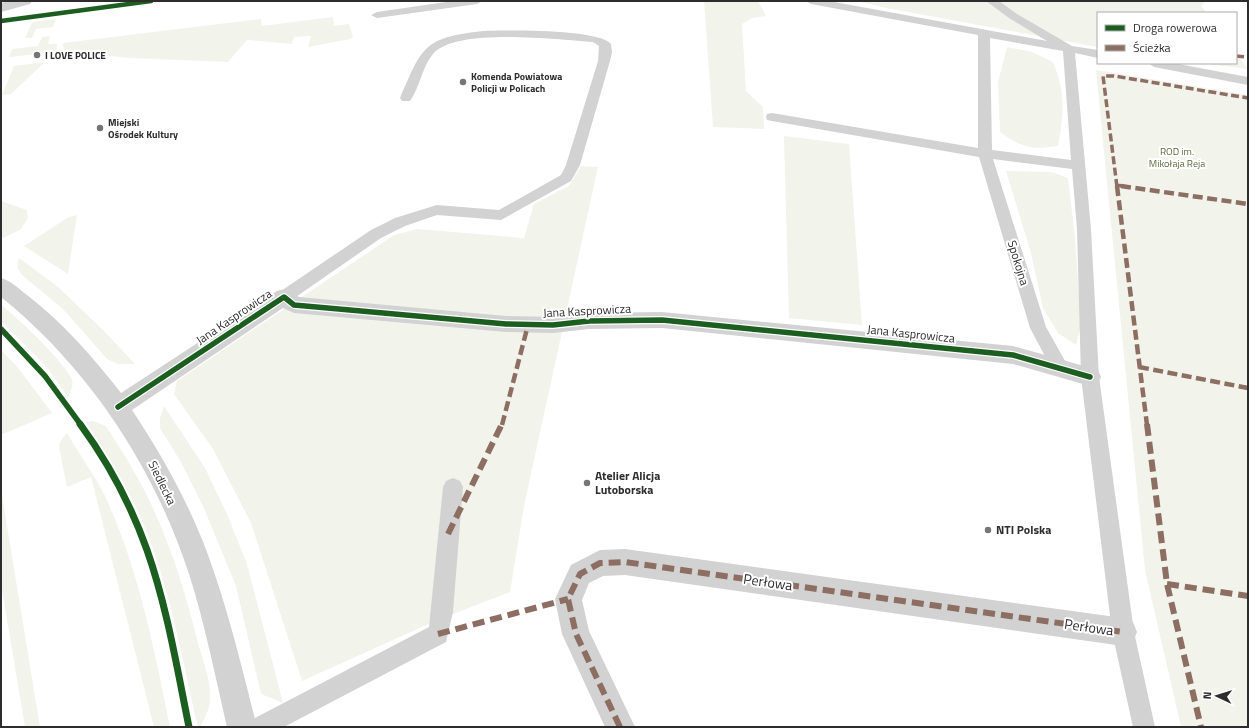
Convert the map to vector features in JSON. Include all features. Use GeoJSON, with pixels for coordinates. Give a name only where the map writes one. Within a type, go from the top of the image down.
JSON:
{"type":"FeatureCollection","features":[{"type":"Feature","properties":{"kind":"street"},"geometry":{"type":"LineString","coordinates":[[1,8],[25,1]]}},
{"type":"Feature","properties":{"kind":"street","name":"Siedlecka"},"geometry":{"type":"LineString","coordinates":[[1,286],[41,318],[79,358],[118,407],[147,452],[174,505],[194,552],[213,612],[242,727]]}},
{"type":"Feature","properties":{"kind":"street","name":"Jana Kasprowicza"},"geometry":{"type":"LineString","coordinates":[[118,407],[284,297],[294,305],[506,324],[553,325],[590,321],[662,320],[1013,355],[1090,377]]}},
{"type":"Feature","properties":{"kind":"street","name":"Perłowa"},"geometry":{"type":"LineString","coordinates":[[620,727],[576,634],[568,599],[580,574],[600,563],[625,562],[1123,632]]}},
{"type":"Feature","properties":{"kind":"lane"},"geometry":{"type":"LineString","coordinates":[[377,1],[377,19],[476,1]]}},
{"type":"Feature","properties":{"kind":"lane"},"geometry":{"type":"LineString","coordinates":[[811,1],[1097,54]]}},
{"type":"Feature","properties":{"kind":"lane"},"geometry":{"type":"LineString","coordinates":[[992,1],[1013,16],[1069,49]]}},
{"type":"Feature","properties":{"kind":"lane","name":"Spokojna"},"geometry":{"type":"LineString","coordinates":[[984,32],[986,154],[1038,328],[1060,368]]}},
{"type":"Feature","properties":{"kind":"lane"},"geometry":{"type":"LineString","coordinates":[[284,297],[376,234],[400,222],[438,210],[501,215],[566,178],[573,165],[604,61],[606,52],[605,44],[596,39],[529,35],[474,35],[448,39],[440,42],[429,51],[406,98]]}},
{"type":"Feature","properties":{"kind":"lane"},"geometry":{"type":"LineString","coordinates":[[1069,49],[1084,229],[1090,377],[1123,632],[1144,727]]}},
{"type":"Feature","properties":{"kind":"lane"},"geometry":{"type":"LineString","coordinates":[[1159,64],[1248,81]]}},
{"type":"Feature","properties":{"kind":"lane"},"geometry":{"type":"LineString","coordinates":[[772,117],[986,154],[1079,165]]}},
{"type":"Feature","properties":{"kind":"lane"},"geometry":{"type":"LineString","coordinates":[[262,727],[438,634],[442,612],[453,487]]}},
{"type":"Feature","properties":{"kind":"green space"},"geometry":{"type":"Polygon","coordinates":[[[704,1],[758,1],[766,16],[752,18],[742,24],[746,91],[763,107],[764,129],[713,127],[704,1]]]}},
{"type":"Feature","properties":{"kind":"green space"},"geometry":{"type":"Polygon","coordinates":[[[858,1],[1206,1],[1201,6],[1206,12],[1097,12],[1097,47],[886,8],[858,1]]]}},
{"type":"Feature","properties":{"kind":"green space"},"geometry":{"type":"Polygon","coordinates":[[[333,17],[334,26],[349,24],[353,36],[350,39],[308,47],[311,36],[294,37],[292,44],[247,40],[228,62],[130,58],[64,51],[63,43],[261,19],[262,26],[333,17]]]}},
{"type":"Feature","properties":{"kind":"green space"},"geometry":{"type":"Polygon","coordinates":[[[56,19],[53,27],[36,29],[32,38],[25,38],[32,22],[56,19]]]}},
{"type":"Feature","properties":{"kind":"green space"},"geometry":{"type":"Polygon","coordinates":[[[50,36],[48,44],[57,44],[56,52],[9,57],[12,49],[38,46],[42,37],[50,36]]]}},
{"type":"Feature","properties":{"kind":"green space"},"geometry":{"type":"Polygon","coordinates":[[[1007,47],[1032,52],[1053,62],[1060,84],[1063,104],[1062,124],[1058,146],[1034,148],[1021,145],[1000,132],[998,82],[1007,47]]]}},
{"type":"Feature","properties":{"kind":"green space"},"geometry":{"type":"Polygon","coordinates":[[[1237,54],[1248,69],[1208,64],[1237,64],[1237,54]]]}},
{"type":"Feature","properties":{"kind":"green space"},"geometry":{"type":"Polygon","coordinates":[[[45,62],[11,94],[2,95],[14,66],[45,62]]]}},
{"type":"Feature","properties":{"kind":"green space","name":"ROD im. Mikołaja Reja"},"geometry":{"type":"Polygon","coordinates":[[[1096,70],[1248,95],[1248,727],[1181,727],[1145,570],[1096,70]]]}},
{"type":"Feature","properties":{"kind":"green space"},"geometry":{"type":"Polygon","coordinates":[[[784,136],[849,144],[862,325],[789,318],[784,136]]]}},
{"type":"Feature","properties":{"kind":"green space"},"geometry":{"type":"Polygon","coordinates":[[[581,166],[598,167],[524,506],[510,592],[435,621],[302,681],[251,523],[213,449],[174,394],[177,381],[394,235],[417,229],[524,238],[534,204],[569,186],[581,166]]]}},
{"type":"Feature","properties":{"kind":"green space"},"geometry":{"type":"Polygon","coordinates":[[[1006,171],[1052,172],[1068,178],[1075,238],[1081,325],[1076,345],[1058,333],[1043,308],[1031,253],[1006,171]]]}},
{"type":"Feature","properties":{"kind":"green space"},"geometry":{"type":"Polygon","coordinates":[[[1,201],[27,210],[28,218],[20,230],[3,238],[1,236],[1,201]]]}},
{"type":"Feature","properties":{"kind":"green space"},"geometry":{"type":"Polygon","coordinates":[[[77,215],[68,274],[24,246],[67,218],[77,215]]]}},
{"type":"Feature","properties":{"kind":"green space"},"geometry":{"type":"Polygon","coordinates":[[[19,258],[57,286],[105,332],[135,364],[118,364],[107,359],[63,309],[22,275],[17,267],[19,258]]]}},
{"type":"Feature","properties":{"kind":"green space"},"geometry":{"type":"Polygon","coordinates":[[[1,305],[40,340],[68,372],[72,380],[72,389],[68,397],[45,365],[1,321],[1,305]]]}},
{"type":"Feature","properties":{"kind":"green space"},"geometry":{"type":"Polygon","coordinates":[[[1,350],[19,369],[52,413],[1,435],[1,350]]]}},
{"type":"Feature","properties":{"kind":"green space"},"geometry":{"type":"Polygon","coordinates":[[[164,406],[205,468],[227,514],[247,564],[283,703],[261,694],[236,586],[203,506],[181,462],[160,428],[160,418],[164,406]]]}},
{"type":"Feature","properties":{"kind":"green space"},"geometry":{"type":"Polygon","coordinates":[[[93,421],[106,426],[129,462],[156,515],[173,557],[209,685],[209,706],[200,727],[198,727],[169,601],[154,552],[139,514],[126,487],[86,422],[93,421]]]}},
{"type":"Feature","properties":{"kind":"green space"},"geometry":{"type":"Polygon","coordinates":[[[67,433],[105,496],[127,552],[144,610],[170,727],[154,727],[91,477],[67,487],[59,447],[60,442],[67,433]]]}},
{"type":"Feature","properties":{"kind":"green space"},"geometry":{"type":"Polygon","coordinates":[[[1,489],[40,727],[25,727],[1,584],[1,489]]]}},
{"type":"Feature","properties":{"kind":"marked path"},"geometry":{"type":"LineString","coordinates":[[1237,56],[1248,57]]}},
{"type":"Feature","properties":{"kind":"marked path"},"geometry":{"type":"LineString","coordinates":[[1201,727],[1167,584],[1103,76],[1114,76],[1248,98]]}},
{"type":"Feature","properties":{"kind":"marked path"},"geometry":{"type":"LineString","coordinates":[[1116,185],[1248,204]]}},
{"type":"Feature","properties":{"kind":"marked path"},"geometry":{"type":"LineString","coordinates":[[448,534],[502,424],[528,325]]}},
{"type":"Feature","properties":{"kind":"marked path"},"geometry":{"type":"LineString","coordinates":[[1139,367],[1248,388]]}},
{"type":"Feature","properties":{"kind":"marked path"},"geometry":{"type":"LineString","coordinates":[[620,727],[576,634],[568,599],[580,574],[600,563],[625,562],[1123,632]]}},
{"type":"Feature","properties":{"kind":"marked path"},"geometry":{"type":"LineString","coordinates":[[1167,584],[1248,596]]}},
{"type":"Feature","properties":{"kind":"marked path"},"geometry":{"type":"LineString","coordinates":[[438,634],[568,599]]}},
{"type":"Feature","properties":{"kind":"cycle path"},"geometry":{"type":"LineString","coordinates":[[1,21],[21,17],[151,1]]}},
{"type":"Feature","properties":{"kind":"cycle path"},"geometry":{"type":"LineString","coordinates":[[118,407],[284,297],[294,305],[506,324],[553,325],[589,321],[662,320],[1013,355],[1090,377]]}},
{"type":"Feature","properties":{"kind":"cycle path"},"geometry":{"type":"LineString","coordinates":[[1,329],[45,376],[66,403],[105,461],[136,521],[147,550],[160,594],[171,638],[189,727]]}},
{"type":"Feature","properties":{"kind":"place","name":"I LOVE POLICE"},"geometry":{"type":"Point","coordinates":[37,55]}},
{"type":"Feature","properties":{"kind":"place","name":"Komenda Powiatowa Policji w Policach"},"geometry":{"type":"Point","coordinates":[463,82]}},
{"type":"Feature","properties":{"kind":"place","name":"Miejski Ośrodek Kultury"},"geometry":{"type":"Point","coordinates":[100,128]}},
{"type":"Feature","properties":{"kind":"place","name":"Atelier Alicja Lutoborska"},"geometry":{"type":"Point","coordinates":[587,483]}},
{"type":"Feature","properties":{"kind":"place","name":"NTI Polska"},"geometry":{"type":"Point","coordinates":[988,530]}}]}
